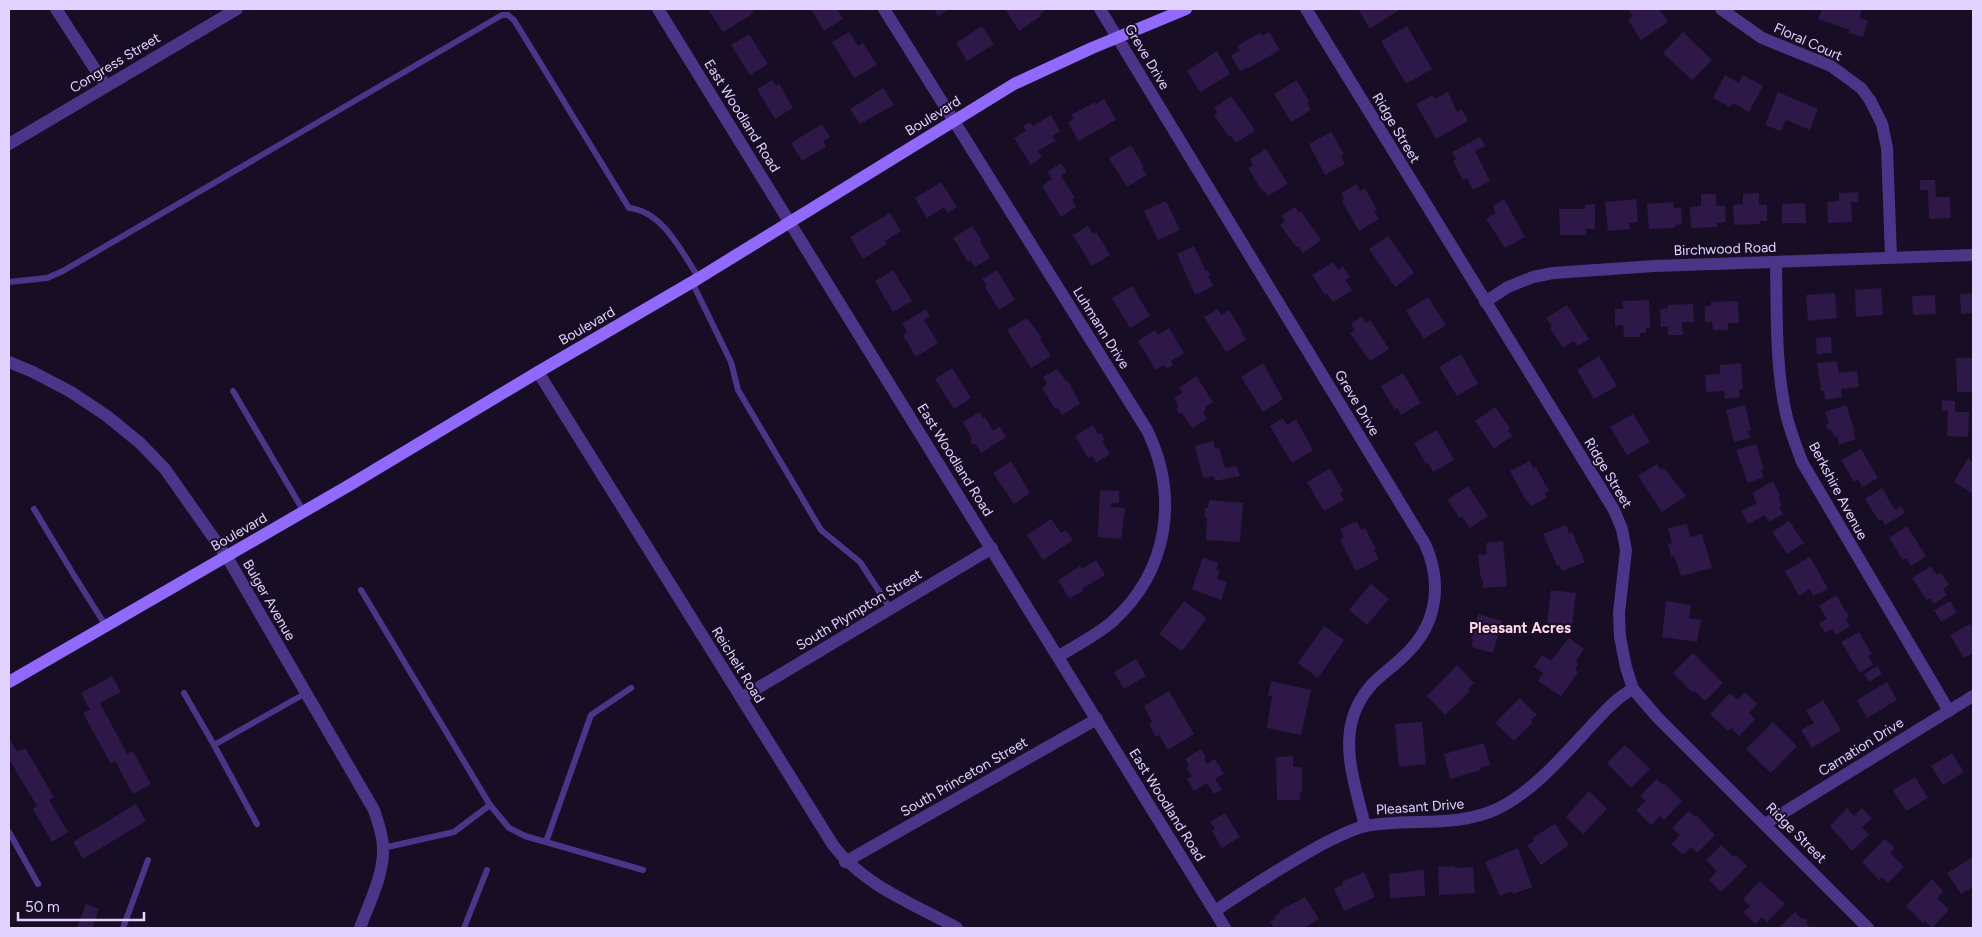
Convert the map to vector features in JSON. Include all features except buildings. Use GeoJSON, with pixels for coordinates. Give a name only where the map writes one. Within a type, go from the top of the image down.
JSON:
{"type":"FeatureCollection","features":[{"type":"Feature","properties":{"kind":"street"},"geometry":{"type":"LineString","coordinates":[[56,9],[106,86]]}},
{"type":"Feature","properties":{"kind":"street","name":"Congress Street"},"geometry":{"type":"LineString","coordinates":[[9,144],[237,9]]}},
{"type":"Feature","properties":{"kind":"street","name":"East Woodland Road"},"geometry":{"type":"LineString","coordinates":[[658,9],[1059,656],[1225,928]]}},
{"type":"Feature","properties":{"kind":"street","name":"Luhmann Drive"},"geometry":{"type":"LineString","coordinates":[[884,9],[1147,430],[1156,448],[1166,492],[1164,529],[1157,556],[1145,581],[1127,607],[1111,623],[1059,656]]}},
{"type":"Feature","properties":{"kind":"street","name":"Greve Drive"},"geometry":{"type":"LineString","coordinates":[[1100,9],[1425,544],[1432,559],[1436,576],[1436,597],[1432,615],[1424,633],[1408,652],[1386,670],[1364,693],[1351,726],[1352,769],[1365,826]]}},
{"type":"Feature","properties":{"kind":"street","name":"Boulevard"},"geometry":{"type":"LineString","coordinates":[[9,682],[304,512],[696,280],[1027,77],[1186,9]]}},
{"type":"Feature","properties":{"kind":"street","name":"Ridge Street"},"geometry":{"type":"LineString","coordinates":[[1306,9],[1614,510],[1622,529],[1626,550],[1620,613],[1620,637],[1633,689],[1657,717],[1868,928]]}},
{"type":"Feature","properties":{"kind":"street","name":"Floral Court"},"geometry":{"type":"LineString","coordinates":[[1721,9],[1762,38],[1831,66],[1861,88],[1870,100],[1882,124],[1887,148],[1891,257]]}},
{"type":"Feature","properties":{"kind":"street","name":"Birchwood Road"},"geometry":{"type":"LineString","coordinates":[[1485,302],[1508,287],[1533,277],[1553,273],[1654,266],[1973,254]]}},
{"type":"Feature","properties":{"kind":"street","name":"Berkshire Avenue"},"geometry":{"type":"LineString","coordinates":[[1776,262],[1781,384],[1787,419],[1802,462],[1949,711]]}},
{"type":"Feature","properties":{"kind":"street","name":"Bulger Avenue"},"geometry":{"type":"LineString","coordinates":[[9,362],[71,392],[107,416],[140,443],[165,469],[227,556],[374,810],[383,848],[381,868],[360,928]]}},
{"type":"Feature","properties":{"kind":"street","name":"Reichelt Road"},"geometry":{"type":"LineString","coordinates":[[538,372],[832,845],[845,862],[864,877],[957,928]]}},
{"type":"Feature","properties":{"kind":"street","name":"South Plympton Street"},"geometry":{"type":"LineString","coordinates":[[741,698],[992,548]]}},
{"type":"Feature","properties":{"kind":"street","name":"Pleasant Drive"},"geometry":{"type":"LineString","coordinates":[[1214,911],[1305,854],[1339,836],[1365,826],[1454,821],[1497,809],[1525,791],[1568,751],[1617,699],[1633,689]]}},
{"type":"Feature","properties":{"kind":"street","name":"Carnation Drive"},"geometry":{"type":"LineString","coordinates":[[1765,824],[1973,696]]}},
{"type":"Feature","properties":{"kind":"street","name":"South Princeton Street"},"geometry":{"type":"LineString","coordinates":[[845,862],[1097,719]]}},
{"type":"Feature","properties":{"kind":"lane"},"geometry":{"type":"LineString","coordinates":[[9,282],[47,278],[62,271],[508,14],[514,20],[629,208],[638,208],[658,220],[696,280],[732,362],[738,390],[822,530],[860,562],[890,608]]}},
{"type":"Feature","properties":{"kind":"lane"},"geometry":{"type":"LineString","coordinates":[[233,391],[304,512]]}},
{"type":"Feature","properties":{"kind":"lane"},"geometry":{"type":"LineString","coordinates":[[34,508],[106,626]]}},
{"type":"Feature","properties":{"kind":"lane"},"geometry":{"type":"LineString","coordinates":[[361,590],[490,805],[510,828],[525,836],[643,870]]}},
{"type":"Feature","properties":{"kind":"lane"},"geometry":{"type":"LineString","coordinates":[[546,842],[591,715],[631,688]]}},
{"type":"Feature","properties":{"kind":"lane"},"geometry":{"type":"LineString","coordinates":[[184,693],[257,824]]}},
{"type":"Feature","properties":{"kind":"lane"},"geometry":{"type":"LineString","coordinates":[[214,745],[306,693]]}},
{"type":"Feature","properties":{"kind":"lane"},"geometry":{"type":"LineString","coordinates":[[383,848],[454,832],[490,805]]}},
{"type":"Feature","properties":{"kind":"lane"},"geometry":{"type":"LineString","coordinates":[[9,832],[38,884]]}},
{"type":"Feature","properties":{"kind":"lane"},"geometry":{"type":"LineString","coordinates":[[123,928],[148,860]]}},
{"type":"Feature","properties":{"kind":"lane"},"geometry":{"type":"LineString","coordinates":[[464,928],[487,870]]}},
{"type":"Feature","properties":{"kind":"district","name":"Pleasant Acres"},"geometry":{"type":"Point","coordinates":[1520,628]}}]}
